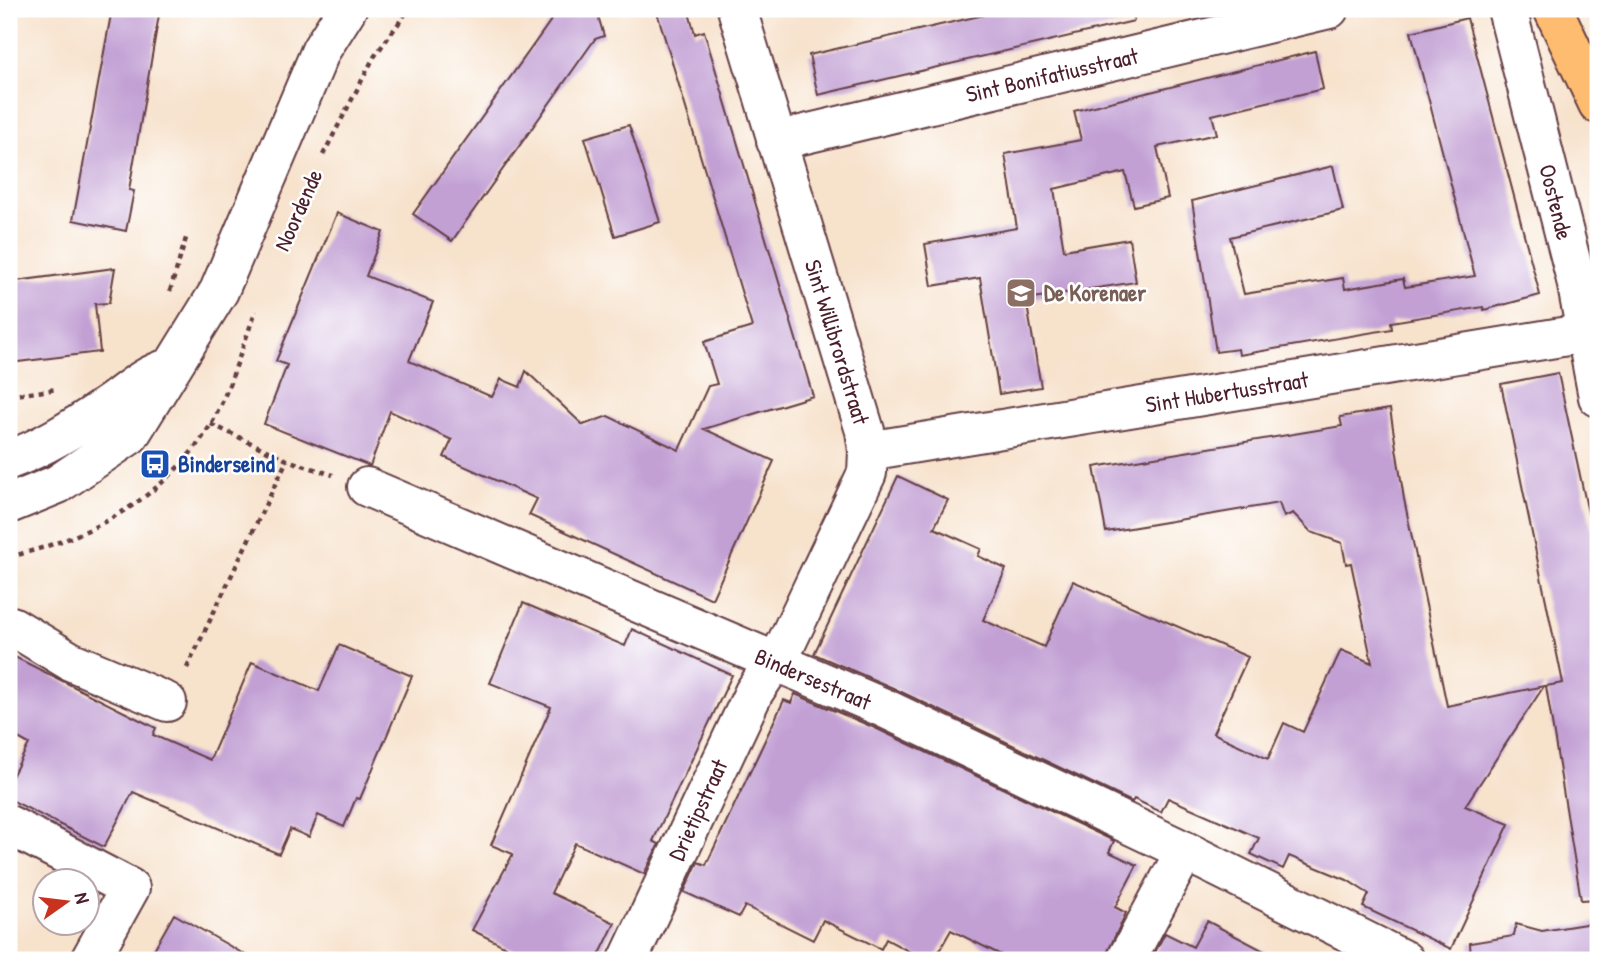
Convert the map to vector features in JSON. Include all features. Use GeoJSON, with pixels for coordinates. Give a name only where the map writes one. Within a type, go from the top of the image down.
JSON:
{"type":"FeatureCollection","features":[{"type":"Feature","properties":{"kind":"main road"},"geometry":{"type":"LineString","coordinates":[[1553,9],[1598,105]]}},
{"type":"Feature","properties":{"kind":"main road"},"geometry":{"type":"LineString","coordinates":[[1584,9],[1598,105]]}},
{"type":"Feature","properties":{"kind":"street","name":"Noordende"},"geometry":{"type":"LineString","coordinates":[[173,367],[219,291],[321,50],[347,9]]}},
{"type":"Feature","properties":{"kind":"street","name":"Sint Willibrordstraat"},"geometry":{"type":"LineString","coordinates":[[737,9],[869,451],[867,473],[785,646],[773,663]]}},
{"type":"Feature","properties":{"kind":"street","name":"Sint Bonifatiusstraat"},"geometry":{"type":"LineString","coordinates":[[776,141],[1329,9]]}},
{"type":"Feature","properties":{"kind":"street","name":"Oostende"},"geometry":{"type":"LineString","coordinates":[[1507,9],[1576,280],[1598,397]]}},
{"type":"Feature","properties":{"kind":"street","name":"Sint Hubertusstraat"},"geometry":{"type":"LineString","coordinates":[[869,451],[1586,333]]}},
{"type":"Feature","properties":{"kind":"street"},"geometry":{"type":"LineString","coordinates":[[9,460],[41,448],[107,406],[144,376],[173,367]]}},
{"type":"Feature","properties":{"kind":"street"},"geometry":{"type":"LineString","coordinates":[[9,504],[58,484],[130,435],[173,367]]}},
{"type":"Feature","properties":{"kind":"street","name":"Bindersestraat"},"geometry":{"type":"LineString","coordinates":[[368,487],[773,663],[884,708],[1185,850],[1404,960]]}},
{"type":"Feature","properties":{"kind":"street"},"geometry":{"type":"LineString","coordinates":[[10,627],[71,661],[167,702]]}},
{"type":"Feature","properties":{"kind":"street","name":"Drietipstraat"},"geometry":{"type":"LineString","coordinates":[[628,960],[754,692],[773,663]]}},
{"type":"Feature","properties":{"kind":"street"},"geometry":{"type":"LineString","coordinates":[[9,825],[130,888],[90,960]]}},
{"type":"Feature","properties":{"kind":"street"},"geometry":{"type":"LineString","coordinates":[[1126,960],[1185,850]]}},
{"type":"Feature","properties":{"kind":"path","name":"Noordende"},"geometry":{"type":"LineString","coordinates":[[317,166],[374,57],[409,9]]}},
{"type":"Feature","properties":{"kind":"path"},"geometry":{"type":"LineString","coordinates":[[9,557],[47,548],[89,532],[143,500],[184,461],[211,424],[260,301]]}},
{"type":"Feature","properties":{"kind":"path"},"geometry":{"type":"LineString","coordinates":[[211,424],[287,460],[368,487]]}},
{"type":"Feature","properties":{"kind":"path"},"geometry":{"type":"LineString","coordinates":[[167,702],[189,666],[287,460]]}},
{"type":"Feature","properties":{"kind":"building"},"geometry":{"type":"Polygon","coordinates":[[[112,9],[160,9],[129,190],[134,191],[126,231],[73,220],[112,9]]]}},
{"type":"Feature","properties":{"kind":"building"},"geometry":{"type":"Polygon","coordinates":[[[559,9],[596,9],[604,36],[595,39],[452,241],[413,214],[559,9]]]}},
{"type":"Feature","properties":{"kind":"building"},"geometry":{"type":"Polygon","coordinates":[[[656,9],[688,9],[695,34],[704,31],[813,396],[704,429],[774,461],[712,599],[529,515],[537,499],[444,457],[452,440],[390,411],[370,466],[264,424],[287,365],[276,361],[337,213],[383,232],[366,276],[433,302],[409,361],[492,397],[501,379],[520,387],[526,371],[583,425],[608,416],[679,450],[708,386],[717,384],[704,342],[752,327],[656,9]]]}},
{"type":"Feature","properties":{"kind":"building"},"geometry":{"type":"Polygon","coordinates":[[[1010,9],[1133,9],[1134,21],[818,95],[809,55],[1010,9]]]}},
{"type":"Feature","properties":{"kind":"building"},"geometry":{"type":"Polygon","coordinates":[[[1467,18],[1540,295],[1484,310],[1483,307],[1391,322],[1392,329],[1239,355],[1238,349],[1216,352],[1192,201],[1333,166],[1343,210],[1230,237],[1244,294],[1343,278],[1345,289],[1403,279],[1405,287],[1475,276],[1411,32],[1467,18]]]}},
{"type":"Feature","properties":{"kind":"building"},"geometry":{"type":"Polygon","coordinates":[[[1315,51],[1323,89],[1212,115],[1217,134],[1157,147],[1168,198],[1134,206],[1125,172],[1054,189],[1064,250],[1129,239],[1136,282],[1026,299],[1041,387],[999,394],[980,278],[932,286],[925,244],[1017,228],[1005,154],[1081,140],[1074,111],[1315,51]]]}},
{"type":"Feature","properties":{"kind":"building"},"geometry":{"type":"Polygon","coordinates":[[[629,125],[660,222],[615,236],[585,138],[629,125]]]}},
{"type":"Feature","properties":{"kind":"building"},"geometry":{"type":"Polygon","coordinates":[[[115,268],[109,303],[95,304],[100,352],[9,363],[9,282],[115,268]]]}},
{"type":"Feature","properties":{"kind":"building"},"geometry":{"type":"Polygon","coordinates":[[[1558,373],[1598,559],[1598,899],[1581,900],[1546,686],[1563,683],[1501,384],[1558,373]]]}},
{"type":"Feature","properties":{"kind":"building"},"geometry":{"type":"Polygon","coordinates":[[[1390,409],[1404,499],[1447,706],[1544,686],[1465,806],[1509,824],[1451,949],[1363,907],[1369,894],[1347,880],[1289,856],[1283,869],[1251,854],[1259,838],[1168,798],[1161,812],[1134,799],[1132,802],[893,688],[814,654],[898,476],[948,500],[934,528],[981,549],[978,556],[1006,569],[983,620],[1044,647],[1073,581],[1248,657],[1213,733],[1268,759],[1284,723],[1303,732],[1341,650],[1372,663],[1351,563],[1346,564],[1342,543],[1311,532],[1293,513],[1284,517],[1279,503],[1106,532],[1094,467],[1342,426],[1340,417],[1390,409]]]}},
{"type":"Feature","properties":{"kind":"building"},"geometry":{"type":"Polygon","coordinates":[[[523,603],[625,646],[632,629],[732,675],[653,841],[659,844],[644,874],[575,843],[551,893],[615,923],[597,960],[532,960],[472,930],[513,854],[491,845],[551,707],[490,683],[523,603]]]}},
{"type":"Feature","properties":{"kind":"building"},"geometry":{"type":"Polygon","coordinates":[[[339,645],[412,676],[360,799],[356,798],[344,827],[318,815],[309,837],[290,829],[279,854],[133,792],[104,847],[9,799],[9,782],[29,744],[9,733],[9,654],[156,728],[153,735],[210,760],[252,662],[319,691],[339,645]]]}},
{"type":"Feature","properties":{"kind":"building"},"geometry":{"type":"Polygon","coordinates":[[[795,694],[875,728],[1114,841],[1109,852],[1137,865],[1115,907],[1126,913],[1104,960],[1011,960],[951,930],[934,960],[925,960],[886,939],[881,949],[823,920],[813,940],[745,906],[739,917],[684,892],[698,862],[706,865],[784,700],[791,703],[795,694]]]}},
{"type":"Feature","properties":{"kind":"building"},"geometry":{"type":"Polygon","coordinates":[[[174,914],[254,960],[148,960],[174,914]]]}},
{"type":"Feature","properties":{"kind":"building"},"geometry":{"type":"Polygon","coordinates":[[[1207,921],[1281,960],[1151,960],[1165,933],[1193,947],[1207,921]]]}},
{"type":"Feature","properties":{"kind":"building"},"geometry":{"type":"Polygon","coordinates":[[[1598,922],[1598,960],[1471,960],[1470,943],[1514,936],[1516,924],[1542,931],[1598,922]]]}},
{"type":"Feature","properties":{"kind":"place","name":"De Korenaer"},"geometry":{"type":"Point","coordinates":[1021,293]}},
{"type":"Feature","properties":{"kind":"place","name":"Binderseind"},"geometry":{"type":"Point","coordinates":[155,464]}}]}
